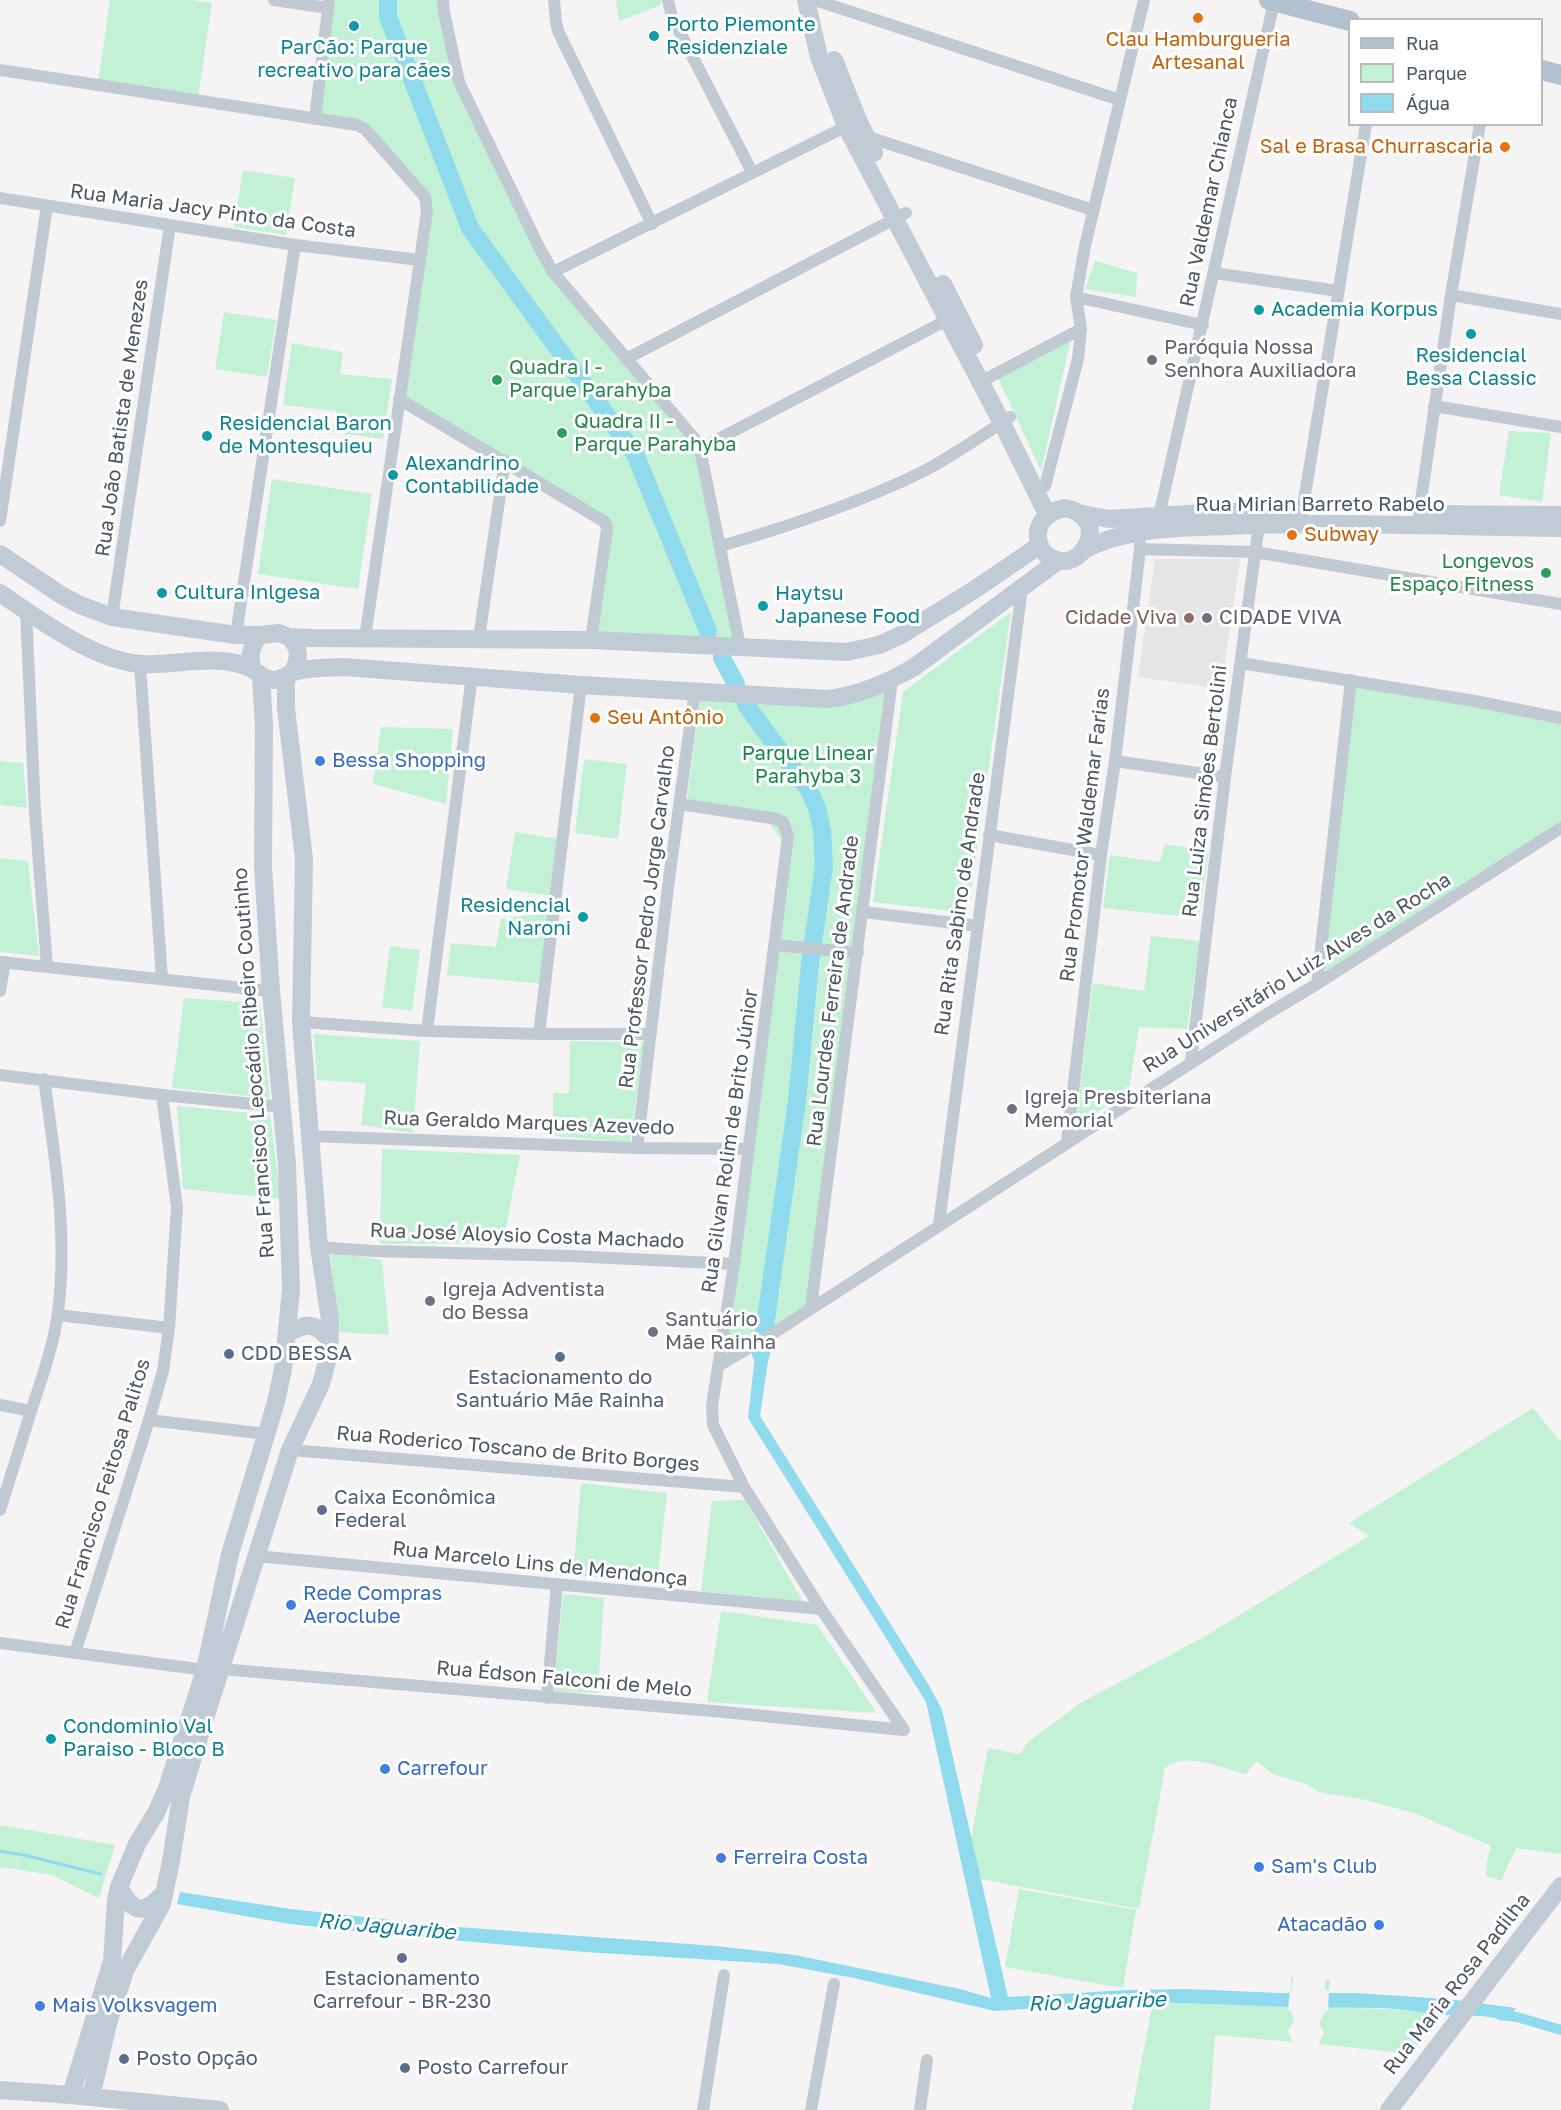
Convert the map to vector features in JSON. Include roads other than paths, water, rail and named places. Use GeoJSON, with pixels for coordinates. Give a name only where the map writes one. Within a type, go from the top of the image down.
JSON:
{"type":"FeatureCollection","features":[{"type":"Feature","properties":{"kind":"main road"},"geometry":{"type":"LineString","coordinates":[[814,0],[856,128],[1053,512]]}},
{"type":"Feature","properties":{"kind":"main road"},"geometry":{"type":"LineString","coordinates":[[1271,1],[1348,20]]}},
{"type":"Feature","properties":{"kind":"main road"},"geometry":{"type":"LineString","coordinates":[[1543,70],[1561,75]]}},
{"type":"Feature","properties":{"kind":"main road"},"geometry":{"type":"LineString","coordinates":[[1006,420],[1045,486],[1053,512]]}},
{"type":"Feature","properties":{"kind":"main road"},"geometry":{"type":"LineString","coordinates":[[0,593],[87,648],[140,664],[220,660],[234,662],[273,680],[324,668],[344,667],[581,685],[827,699],[865,691],[892,680],[913,668],[1058,561],[1074,558],[1089,543],[1090,530],[1082,514],[1065,508],[1053,512],[1040,523],[1038,534],[1040,545],[1047,555],[1058,561]]}},
{"type":"Feature","properties":{"kind":"main road","name":"Rua Mirian Barreto Rabelo"},"geometry":{"type":"LineString","coordinates":[[1082,514],[1110,519],[1242,511],[1561,515]]}},
{"type":"Feature","properties":{"kind":"main road","name":"Rua Mirian Barreto Rabelo"},"geometry":{"type":"LineString","coordinates":[[1083,550],[1105,540],[1139,540],[1259,524],[1561,528]]}},
{"type":"Feature","properties":{"kind":"main road"},"geometry":{"type":"LineString","coordinates":[[0,554],[61,595],[112,617],[237,635],[279,633],[289,637],[591,640],[740,646],[831,653],[854,651],[879,645],[901,635],[974,590],[1040,545]]}},
{"type":"Feature","properties":{"kind":"main road"},"geometry":{"type":"LineString","coordinates":[[257,673],[250,652],[252,644],[260,635]]}},
{"type":"Feature","properties":{"kind":"main road"},"geometry":{"type":"LineString","coordinates":[[289,637],[296,645],[298,655],[290,675]]}},
{"type":"Feature","properties":{"kind":"main road","name":"Rua Francisco Leocádio Ribeiro Coutinho"},"geometry":{"type":"LineString","coordinates":[[91,2097],[108,2024],[125,1971],[138,1944],[157,1915],[164,1893],[181,1797],[213,1670],[230,1554],[283,1369],[291,1290],[287,1164],[271,991],[264,867],[264,725],[257,673]]}},
{"type":"Feature","properties":{"kind":"main road","name":"Rua Francisco Leocádio Ribeiro Coutinho"},"geometry":{"type":"LineString","coordinates":[[70,2095],[110,1972],[119,1887],[137,1844],[156,1813],[167,1788],[256,1556],[290,1450],[321,1384],[328,1361],[330,1320],[319,1247],[301,1022],[304,859],[286,708],[290,675]]}},
{"type":"Feature","properties":{"kind":"main road"},"geometry":{"type":"LineString","coordinates":[[287,1334],[296,1328],[309,1325],[323,1332],[330,1340]]}},
{"type":"Feature","properties":{"kind":"main road","name":"Rua Maria Rosa Padilha"},"geometry":{"type":"LineString","coordinates":[[1389,2110],[1561,1886]]}},
{"type":"Feature","properties":{"kind":"main road"},"geometry":{"type":"LineString","coordinates":[[119,1887],[131,1905],[138,1909],[149,1908],[164,1893]]}},
{"type":"Feature","properties":{"kind":"main road"},"geometry":{"type":"LineString","coordinates":[[0,2090],[220,2110]]}},
{"type":"Feature","properties":{"kind":"street"},"geometry":{"type":"LineString","coordinates":[[274,0],[328,4],[315,119]]}},
{"type":"Feature","properties":{"kind":"street"},"geometry":{"type":"LineString","coordinates":[[443,0],[459,82],[553,272],[701,448],[740,646]]}},
{"type":"Feature","properties":{"kind":"street"},"geometry":{"type":"LineString","coordinates":[[554,0],[558,31],[652,224]]}},
{"type":"Feature","properties":{"kind":"street"},"geometry":{"type":"LineString","coordinates":[[668,0],[672,17],[752,172]]}},
{"type":"Feature","properties":{"kind":"street"},"geometry":{"type":"LineString","coordinates":[[814,0],[1120,100]]}},
{"type":"Feature","properties":{"kind":"street"},"geometry":{"type":"LineString","coordinates":[[1045,486],[1078,359],[1081,329],[1076,297],[1078,280],[1144,0]]}},
{"type":"Feature","properties":{"kind":"street","name":"Rua Valdemar Chianca"},"geometry":{"type":"LineString","coordinates":[[1159,516],[1203,325],[1271,1]]}},
{"type":"Feature","properties":{"kind":"street"},"geometry":{"type":"LineString","coordinates":[[0,70],[357,125],[365,129],[423,193],[427,211],[365,638]]}},
{"type":"Feature","properties":{"kind":"street"},"geometry":{"type":"LineString","coordinates":[[1302,513],[1366,126]]}},
{"type":"Feature","properties":{"kind":"street"},"geometry":{"type":"LineString","coordinates":[[1419,514],[1451,295],[1480,126]]}},
{"type":"Feature","properties":{"kind":"street"},"geometry":{"type":"LineString","coordinates":[[553,272],[752,172],[856,128],[1093,210]]}},
{"type":"Feature","properties":{"kind":"street","name":"Rua Maria Jacy Pinto da Costa"},"geometry":{"type":"LineString","coordinates":[[0,198],[295,245],[420,260]]}},
{"type":"Feature","properties":{"kind":"street"},"geometry":{"type":"LineString","coordinates":[[0,521],[47,206]]}},
{"type":"Feature","properties":{"kind":"street"},"geometry":{"type":"LineString","coordinates":[[626,359],[901,216]]}},
{"type":"Feature","properties":{"kind":"street","name":"Rua João Batista de Menezes"},"geometry":{"type":"LineString","coordinates":[[112,617],[170,225]]}},
{"type":"Feature","properties":{"kind":"street"},"geometry":{"type":"LineString","coordinates":[[237,635],[295,245]]}},
{"type":"Feature","properties":{"kind":"street"},"geometry":{"type":"LineString","coordinates":[[1214,273],[1339,291]]}},
{"type":"Feature","properties":{"kind":"street"},"geometry":{"type":"LineString","coordinates":[[1451,295],[1561,314]]}},
{"type":"Feature","properties":{"kind":"street"},"geometry":{"type":"LineString","coordinates":[[1076,297],[1203,325]]}},
{"type":"Feature","properties":{"kind":"street"},"geometry":{"type":"LineString","coordinates":[[701,448],[953,317]]}},
{"type":"Feature","properties":{"kind":"street"},"geometry":{"type":"LineString","coordinates":[[985,379],[1081,329]]}},
{"type":"Feature","properties":{"kind":"street"},"geometry":{"type":"LineString","coordinates":[[399,399],[605,522],[607,529],[591,640]]}},
{"type":"Feature","properties":{"kind":"street"},"geometry":{"type":"LineString","coordinates":[[1434,406],[1561,427]]}},
{"type":"Feature","properties":{"kind":"street"},"geometry":{"type":"LineString","coordinates":[[721,546],[789,525],[891,486],[948,458],[1006,420]]}},
{"type":"Feature","properties":{"kind":"street"},"geometry":{"type":"LineString","coordinates":[[479,638],[505,461]]}},
{"type":"Feature","properties":{"kind":"street","name":"Rua Luiza Simões Bertolini"},"geometry":{"type":"LineString","coordinates":[[1191,1062],[1259,524]]}},
{"type":"Feature","properties":{"kind":"street"},"geometry":{"type":"LineString","coordinates":[[1139,540],[1255,552],[1561,604]]}},
{"type":"Feature","properties":{"kind":"street","name":"Rua Promotor Waldemar Farias"},"geometry":{"type":"LineString","coordinates":[[1067,1142],[1101,855],[1115,761],[1139,540]]}},
{"type":"Feature","properties":{"kind":"street","name":"Rua Rita Sabino de Andrade"},"geometry":{"type":"LineString","coordinates":[[939,1224],[1022,588]]}},
{"type":"Feature","properties":{"kind":"street"},"geometry":{"type":"LineString","coordinates":[[26,610],[35,812],[47,966]]}},
{"type":"Feature","properties":{"kind":"street"},"geometry":{"type":"LineString","coordinates":[[1241,663],[1351,680],[1561,718]]}},
{"type":"Feature","properties":{"kind":"street"},"geometry":{"type":"LineString","coordinates":[[140,664],[162,979]]}},
{"type":"Feature","properties":{"kind":"street"},"geometry":{"type":"LineString","coordinates":[[427,1031],[472,675]]}},
{"type":"Feature","properties":{"kind":"street","name":"Rua Lourdes Ferreira de Andrade"},"geometry":{"type":"LineString","coordinates":[[812,1307],[892,680]]}},
{"type":"Feature","properties":{"kind":"street"},"geometry":{"type":"LineString","coordinates":[[1317,984],[1351,680]]}},
{"type":"Feature","properties":{"kind":"street"},"geometry":{"type":"LineString","coordinates":[[539,1034],[581,685]]}},
{"type":"Feature","properties":{"kind":"street","name":"Rua Professor Pedro Jorge Carvalho"},"geometry":{"type":"LineString","coordinates":[[637,1148],[695,690]]}},
{"type":"Feature","properties":{"kind":"street"},"geometry":{"type":"LineString","coordinates":[[1115,761],[1226,777]]}},
{"type":"Feature","properties":{"kind":"street","name":"Rua Gilvan Rolim de Brito Júnior"},"geometry":{"type":"LineString","coordinates":[[680,804],[777,819],[783,822],[788,836],[734,1264],[712,1406],[713,1425],[744,1487],[821,1609],[904,1730]]}},
{"type":"Feature","properties":{"kind":"street","name":"Rua Universitário Luiz Alves da Rocha"},"geometry":{"type":"LineString","coordinates":[[718,1366],[769,1336],[1191,1062],[1561,828]]}},
{"type":"Feature","properties":{"kind":"street"},"geometry":{"type":"LineString","coordinates":[[989,835],[1101,855]]}},
{"type":"Feature","properties":{"kind":"street"},"geometry":{"type":"LineString","coordinates":[[864,912],[978,926]]}},
{"type":"Feature","properties":{"kind":"street"},"geometry":{"type":"LineString","coordinates":[[775,945],[858,953]]}},
{"type":"Feature","properties":{"kind":"street"},"geometry":{"type":"LineString","coordinates":[[0,991],[3,962],[271,991]]}},
{"type":"Feature","properties":{"kind":"street"},"geometry":{"type":"LineString","coordinates":[[301,1022],[427,1031],[651,1034]]}},
{"type":"Feature","properties":{"kind":"street"},"geometry":{"type":"LineString","coordinates":[[0,1075],[283,1107]]}},
{"type":"Feature","properties":{"kind":"street"},"geometry":{"type":"LineString","coordinates":[[0,1510],[31,1411],[57,1315],[63,1240],[44,1079]]}},
{"type":"Feature","properties":{"kind":"street","name":"Rua Francisco Feitosa Palitos"},"geometry":{"type":"LineString","coordinates":[[85,1658],[163,1371],[170,1328],[177,1207],[162,1095]]}},
{"type":"Feature","properties":{"kind":"street","name":"Rua Geraldo Marques Azevedo"},"geometry":{"type":"LineString","coordinates":[[310,1136],[637,1148],[748,1149]]}},
{"type":"Feature","properties":{"kind":"street","name":"Rua José Aloysio Costa Machado"},"geometry":{"type":"LineString","coordinates":[[319,1247],[734,1264]]}},
{"type":"Feature","properties":{"kind":"street"},"geometry":{"type":"LineString","coordinates":[[57,1315],[170,1328]]}},
{"type":"Feature","properties":{"kind":"street"},"geometry":{"type":"LineString","coordinates":[[0,1405],[31,1411]]}},
{"type":"Feature","properties":{"kind":"street"},"geometry":{"type":"LineString","coordinates":[[149,1420],[266,1434]]}},
{"type":"Feature","properties":{"kind":"street","name":"Rua Roderico Toscano de Brito Borges"},"geometry":{"type":"LineString","coordinates":[[290,1450],[744,1487]]}},
{"type":"Feature","properties":{"kind":"street","name":"Rua Marcelo Lins de Mendonça"},"geometry":{"type":"LineString","coordinates":[[256,1556],[821,1609]]}},
{"type":"Feature","properties":{"kind":"street"},"geometry":{"type":"LineString","coordinates":[[547,1698],[557,1584]]}},
{"type":"Feature","properties":{"kind":"street","name":"Rua Édson Falconi de Melo"},"geometry":{"type":"LineString","coordinates":[[0,1643],[35,1653],[137,1666],[213,1670],[724,1712],[904,1730]]}},
{"type":"Feature","properties":{"kind":"street"},"geometry":{"type":"LineString","coordinates":[[703,2110],[724,1975]]}},
{"type":"Feature","properties":{"kind":"street"},"geometry":{"type":"LineString","coordinates":[[811,2110],[834,1984]]}},
{"type":"Feature","properties":{"kind":"street"},"geometry":{"type":"LineString","coordinates":[[920,2110],[927,2060]]}},
{"type":"Feature","properties":{"kind":"water"},"geometry":{"type":"Polygon","coordinates":[[[773,1327],[760,1416],[930,1687],[942,1710],[1008,1997],[1187,1989],[1356,1993],[1447,1999],[1516,2008],[1509,2020],[1382,2008],[1153,2002],[995,2011],[854,1978],[778,1964],[585,1952],[363,1932],[290,1924],[177,1904],[180,1892],[290,1909],[458,1927],[716,1946],[795,1955],[960,1989],[991,1998],[926,1702],[748,1418],[757,1337],[773,1327]]]}},
{"type":"Feature","properties":{"kind":"waterway"},"geometry":{"type":"LineString","coordinates":[[388,0],[388,17],[470,228],[635,454],[708,631]]}},
{"type":"Feature","properties":{"kind":"waterway"},"geometry":{"type":"LineString","coordinates":[[722,658],[736,684]]}},
{"type":"Feature","properties":{"kind":"waterway"},"geometry":{"type":"LineString","coordinates":[[746,705],[809,790],[817,808],[822,830],[824,866],[810,964],[797,1101],[761,1354]]}},
{"type":"Feature","properties":{"kind":"waterway"},"geometry":{"type":"LineString","coordinates":[[0,1851],[101,1874]]}},
{"type":"Feature","properties":{"kind":"waterway","name":"Rio Jaguaribe"},"geometry":{"type":"LineString","coordinates":[[1500,2015],[1517,2017],[1561,2030]]}},
{"type":"Feature","properties":{"kind":"place","name":"Clau Hamburgueria Artesanal"},"geometry":{"type":"Point","coordinates":[1198,18]}},
{"type":"Feature","properties":{"kind":"place","name":"ParCão: Parque recreativo para cães"},"geometry":{"type":"Point","coordinates":[354,26]}},
{"type":"Feature","properties":{"kind":"place","name":"Porto Piemonte Residenziale"},"geometry":{"type":"Point","coordinates":[654,36]}},
{"type":"Feature","properties":{"kind":"place","name":"Sal e Brasa Churrascaria"},"geometry":{"type":"Point","coordinates":[1505,147]}},
{"type":"Feature","properties":{"kind":"place","name":"Academia Korpus"},"geometry":{"type":"Point","coordinates":[1259,310]}},
{"type":"Feature","properties":{"kind":"place","name":"Residencial Bessa Classic"},"geometry":{"type":"Point","coordinates":[1471,334]}},
{"type":"Feature","properties":{"kind":"place","name":"Paróquia Nossa Senhora Auxiliadora"},"geometry":{"type":"Point","coordinates":[1152,360]}},
{"type":"Feature","properties":{"kind":"place","name":"Quadra I - Parque Parahyba"},"geometry":{"type":"Point","coordinates":[497,380]}},
{"type":"Feature","properties":{"kind":"place","name":"Quadra II - Parque Parahyba"},"geometry":{"type":"Point","coordinates":[562,433]}},
{"type":"Feature","properties":{"kind":"place","name":"Residencial Baron de Montesquieu"},"geometry":{"type":"Point","coordinates":[207,436]}},
{"type":"Feature","properties":{"kind":"place","name":"Alexandrino Contabilidade"},"geometry":{"type":"Point","coordinates":[393,475]}},
{"type":"Feature","properties":{"kind":"place","name":"Subway"},"geometry":{"type":"Point","coordinates":[1292,535]}},
{"type":"Feature","properties":{"kind":"place","name":"Longevos Espaço Fitness"},"geometry":{"type":"Point","coordinates":[1546,573]}},
{"type":"Feature","properties":{"kind":"place","name":"Cultura Inlgesa"},"geometry":{"type":"Point","coordinates":[162,593]}},
{"type":"Feature","properties":{"kind":"place","name":"Haytsu Japanese Food"},"geometry":{"type":"Point","coordinates":[763,606]}},
{"type":"Feature","properties":{"kind":"place","name":"Cidade Viva"},"geometry":{"type":"Point","coordinates":[1189,618]}},
{"type":"Feature","properties":{"kind":"place","name":"CIDADE VIVA"},"geometry":{"type":"Point","coordinates":[1207,618]}},
{"type":"Feature","properties":{"kind":"place","name":"Seu Antônio"},"geometry":{"type":"Point","coordinates":[595,718]}},
{"type":"Feature","properties":{"kind":"place","name":"Bessa Shopping"},"geometry":{"type":"Point","coordinates":[320,761]}},
{"type":"Feature","properties":{"kind":"place","name":"Residencial Naroni"},"geometry":{"type":"Point","coordinates":[583,917]}},
{"type":"Feature","properties":{"kind":"place","name":"Igreja Presbiteriana Memorial"},"geometry":{"type":"Point","coordinates":[1012,1109]}},
{"type":"Feature","properties":{"kind":"place","name":"Igreja Adventista do Bessa"},"geometry":{"type":"Point","coordinates":[430,1301]}},
{"type":"Feature","properties":{"kind":"place","name":"Santuário Mãe Rainha"},"geometry":{"type":"Point","coordinates":[653,1332]}},
{"type":"Feature","properties":{"kind":"place","name":"CDD BESSA"},"geometry":{"type":"Point","coordinates":[229,1354]}},
{"type":"Feature","properties":{"kind":"place","name":"Estacionamento do Santuário Mãe Rainha"},"geometry":{"type":"Point","coordinates":[560,1357]}},
{"type":"Feature","properties":{"kind":"place","name":"Caixa Econômica Federal"},"geometry":{"type":"Point","coordinates":[322,1510]}},
{"type":"Feature","properties":{"kind":"place","name":"Rede Compras Aeroclube"},"geometry":{"type":"Point","coordinates":[291,1605]}},
{"type":"Feature","properties":{"kind":"place","name":"Condominio Val Paraiso - Bloco B"},"geometry":{"type":"Point","coordinates":[51,1739]}},
{"type":"Feature","properties":{"kind":"place","name":"Carrefour"},"geometry":{"type":"Point","coordinates":[385,1769]}},
{"type":"Feature","properties":{"kind":"place","name":"Ferreira Costa"},"geometry":{"type":"Point","coordinates":[721,1858]}},
{"type":"Feature","properties":{"kind":"place","name":"Sam's Club"},"geometry":{"type":"Point","coordinates":[1259,1867]}},
{"type":"Feature","properties":{"kind":"place","name":"Atacadão"},"geometry":{"type":"Point","coordinates":[1379,1925]}},
{"type":"Feature","properties":{"kind":"place","name":"Estacionamento Carrefour - BR-230"},"geometry":{"type":"Point","coordinates":[402,1958]}},
{"type":"Feature","properties":{"kind":"place","name":"Mais Volksvagem"},"geometry":{"type":"Point","coordinates":[40,2006]}},
{"type":"Feature","properties":{"kind":"place","name":"Posto Opção"},"geometry":{"type":"Point","coordinates":[124,2059]}},
{"type":"Feature","properties":{"kind":"place","name":"Posto Carrefour"},"geometry":{"type":"Point","coordinates":[405,2068]}},
{"type":"Feature","properties":{"kind":"park label","name":"Parque Linear Parahyba 3"},"geometry":{"type":"Point","coordinates":[808,766]}}]}
